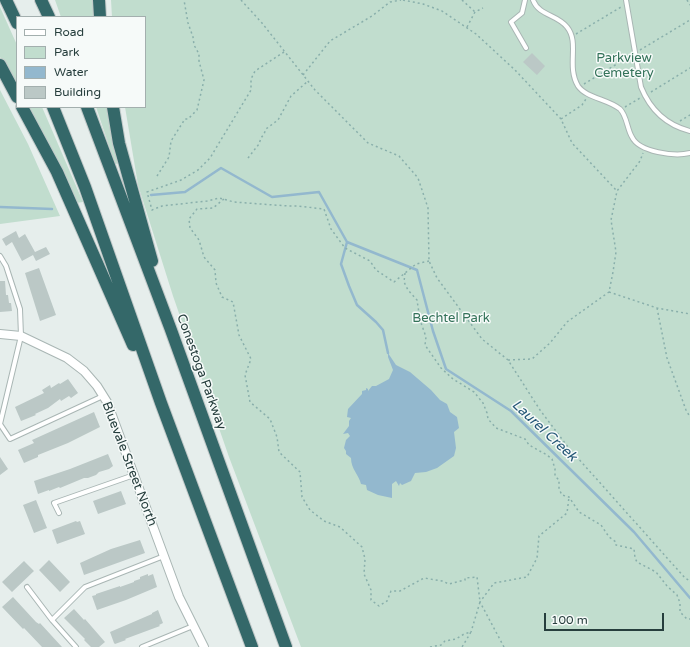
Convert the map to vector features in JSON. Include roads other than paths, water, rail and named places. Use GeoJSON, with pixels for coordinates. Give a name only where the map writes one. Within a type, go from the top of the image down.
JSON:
{"type":"FeatureCollection","features":[{"type":"Feature","properties":{"kind":"highway"},"geometry":{"type":"LineString","coordinates":[[6,0],[16,21]]}},
{"type":"Feature","properties":{"kind":"highway"},"geometry":{"type":"LineString","coordinates":[[42,0],[49,16]]}},
{"type":"Feature","properties":{"kind":"highway"},"geometry":{"type":"LineString","coordinates":[[99,0],[100,16]]}},
{"type":"Feature","properties":{"kind":"highway"},"geometry":{"type":"LineString","coordinates":[[0,65],[16,95]]}},
{"type":"Feature","properties":{"kind":"highway"},"geometry":{"type":"LineString","coordinates":[[23,108],[57,172],[128,334],[161,403]]}},
{"type":"Feature","properties":{"kind":"highway"},"geometry":{"type":"LineString","coordinates":[[53,108],[85,188],[161,403],[252,647]]}},
{"type":"Feature","properties":{"kind":"highway","name":"Conestoga Parkway"},"geometry":{"type":"LineString","coordinates":[[87,108],[171,330],[286,647]]}},
{"type":"Feature","properties":{"kind":"highway"},"geometry":{"type":"LineString","coordinates":[[113,108],[119,143],[171,330]]}},
{"type":"Feature","properties":{"kind":"street","name":"Bluevale Street North"},"geometry":{"type":"LineString","coordinates":[[0,334],[21,336],[67,358],[84,371],[97,386],[107,402],[179,597],[204,647]]}},
{"type":"Feature","properties":{"kind":"lane"},"geometry":{"type":"LineString","coordinates":[[524,0],[522,13],[510,22],[526,48]]}},
{"type":"Feature","properties":{"kind":"lane"},"geometry":{"type":"LineString","coordinates":[[533,0],[536,7],[546,14],[558,18],[568,28],[572,36],[573,74],[578,87],[588,95],[606,100],[621,110],[635,143],[644,148],[673,154],[683,155],[690,153]]}},
{"type":"Feature","properties":{"kind":"lane"},"geometry":{"type":"LineString","coordinates":[[626,2],[641,87],[646,100],[658,115],[682,129],[690,131]]}},
{"type":"Feature","properties":{"kind":"lane"},"geometry":{"type":"LineString","coordinates":[[0,256],[6,266],[20,309],[21,336],[0,424],[10,439],[103,396]]}},
{"type":"Feature","properties":{"kind":"lane"},"geometry":{"type":"LineString","coordinates":[[0,267],[6,266]]}},
{"type":"Feature","properties":{"kind":"lane"},"geometry":{"type":"LineString","coordinates":[[59,513],[54,503],[134,475]]}},
{"type":"Feature","properties":{"kind":"lane"},"geometry":{"type":"LineString","coordinates":[[52,620],[85,587],[164,556]]}},
{"type":"Feature","properties":{"kind":"lane"},"geometry":{"type":"LineString","coordinates":[[27,587],[52,620],[76,647]]}},
{"type":"Feature","properties":{"kind":"lane"},"geometry":{"type":"LineString","coordinates":[[142,647],[193,626]]}},
{"type":"Feature","properties":{"kind":"water"},"geometry":{"type":"Polygon","coordinates":[[[388,353],[396,365],[410,372],[440,400],[447,404],[450,412],[457,417],[459,428],[454,432],[456,448],[454,456],[437,468],[426,472],[415,473],[411,481],[402,485],[400,483],[399,486],[396,481],[392,484],[392,498],[378,495],[367,490],[366,485],[361,484],[352,465],[351,458],[346,454],[344,448],[346,440],[350,436],[348,433],[343,434],[349,426],[349,421],[351,418],[347,417],[348,409],[362,394],[362,391],[366,390],[366,388],[368,391],[372,386],[376,386],[389,379],[393,370],[388,353]]]}},
{"type":"Feature","properties":{"kind":"waterway","name":"Laurel Creek"},"geometry":{"type":"LineString","coordinates":[[151,195],[185,192],[221,168],[272,197],[319,192],[347,242],[417,270],[433,331],[446,369],[511,411],[634,532],[690,598]]}},
{"type":"Feature","properties":{"kind":"waterway","name":"Laurel Creek"},"geometry":{"type":"LineString","coordinates":[[0,207],[52,209]]}},
{"type":"Feature","properties":{"kind":"waterway"},"geometry":{"type":"LineString","coordinates":[[347,242],[341,264],[349,286],[357,305],[383,330],[388,353]]}},
{"type":"Feature","properties":{"kind":"park label","name":"Parkview Cemetery"},"geometry":{"type":"Point","coordinates":[624,66]}},
{"type":"Feature","properties":{"kind":"park label","name":"Bechtel Park"},"geometry":{"type":"Point","coordinates":[451,319]}}]}
